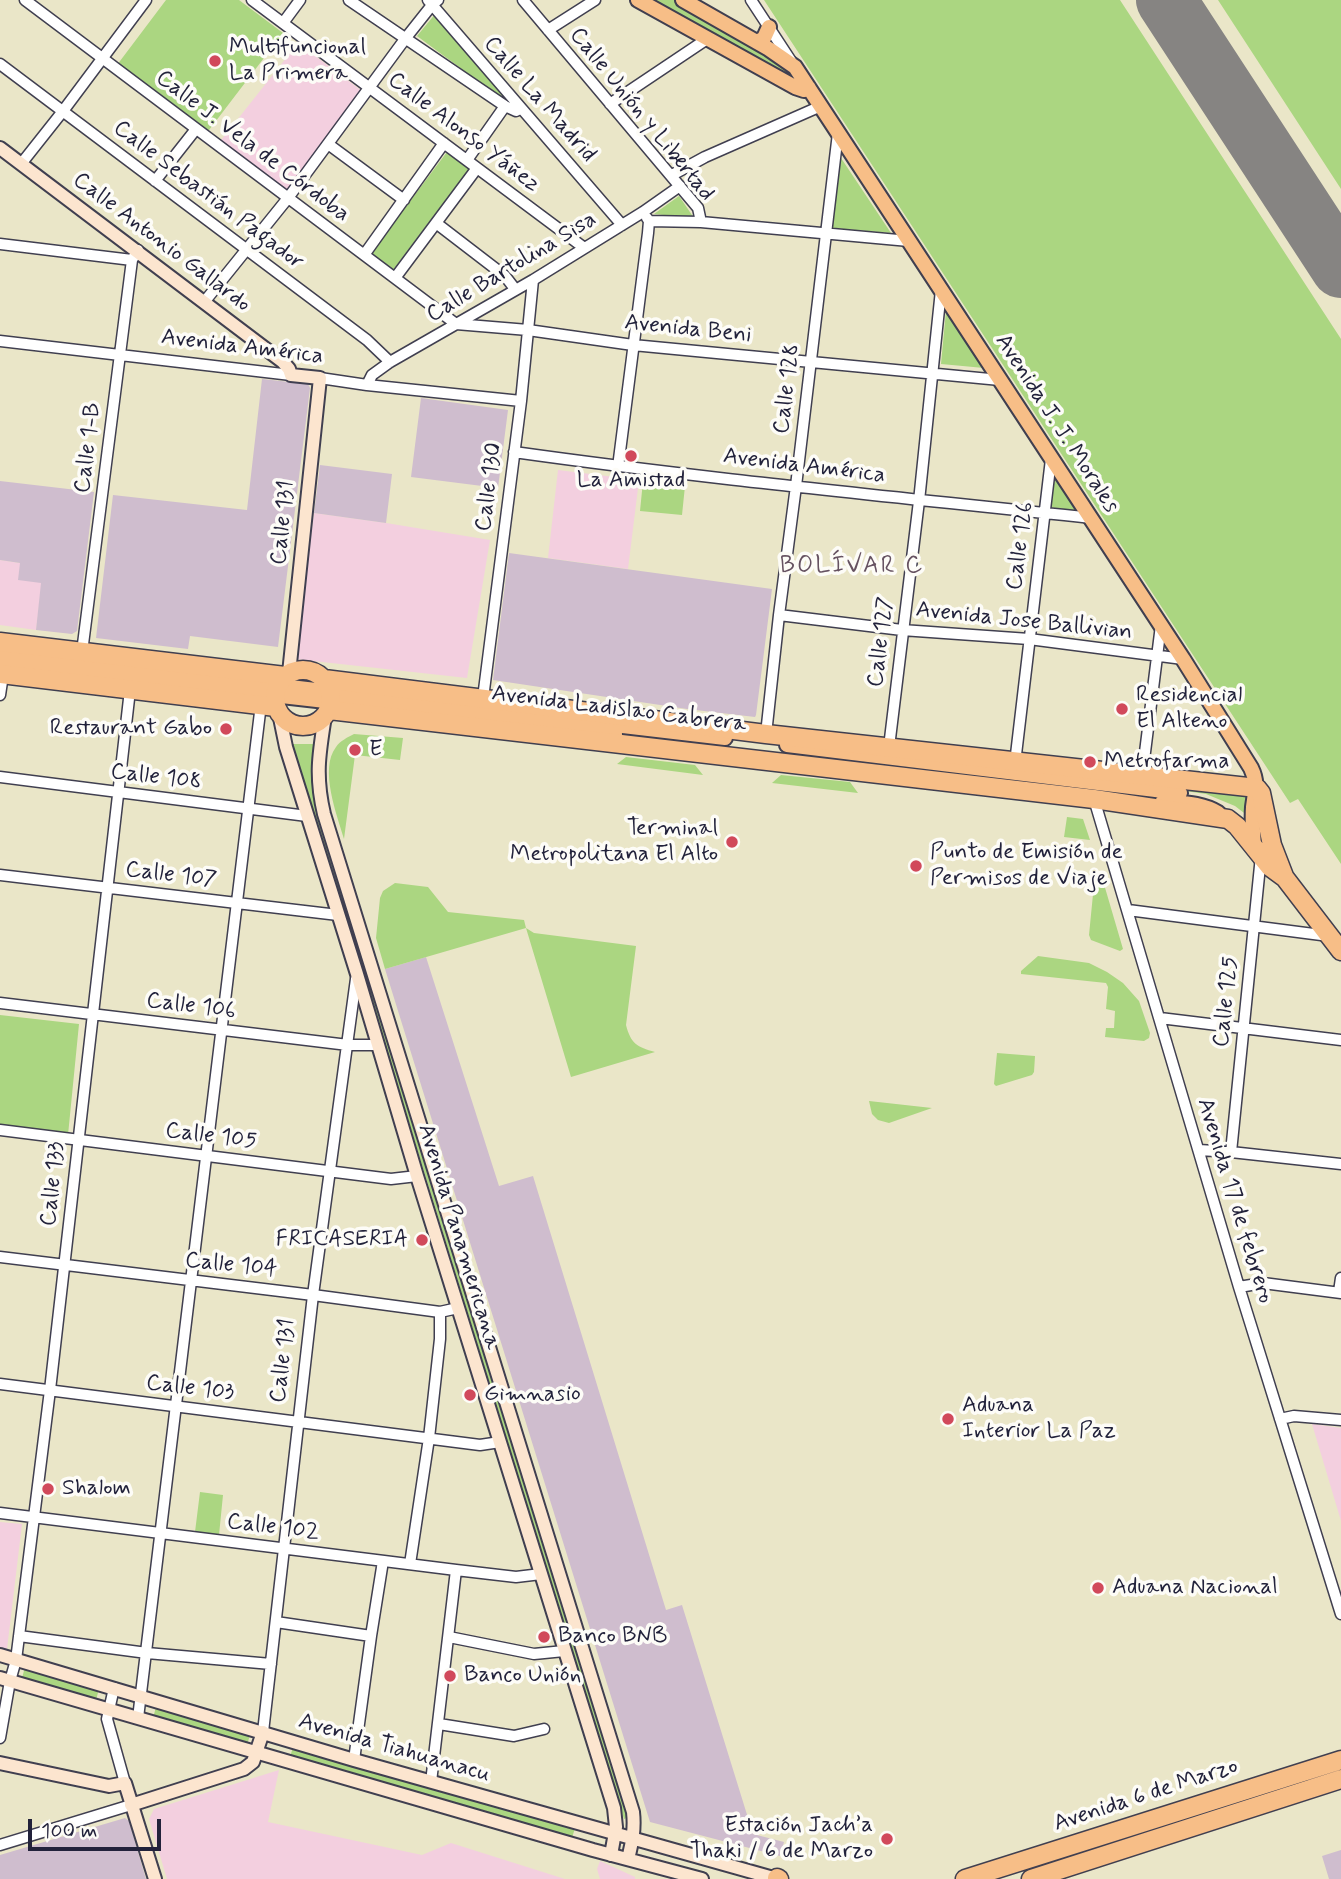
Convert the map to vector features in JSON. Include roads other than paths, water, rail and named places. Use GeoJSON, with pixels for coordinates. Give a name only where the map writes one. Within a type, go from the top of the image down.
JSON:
{"type":"FeatureCollection","features":[{"type":"Feature","properties":{"kind":"highway","name":"Avenida Ladislao Cabrera"},"geometry":{"type":"LineString","coordinates":[[0,642],[82,652],[273,691]]}},
{"type":"Feature","properties":{"kind":"highway"},"geometry":{"type":"LineString","coordinates":[[304,669],[318,674],[328,699],[310,726],[298,726],[287,721],[273,691],[304,669]]}},
{"type":"Feature","properties":{"kind":"highway","name":"Avenida Ladislao Cabrera"},"geometry":{"type":"LineString","coordinates":[[1,671],[130,690],[273,691]]}},
{"type":"Feature","properties":{"kind":"highway","name":"Avenida Ladislao Cabrera"},"geometry":{"type":"LineString","coordinates":[[328,699],[483,698],[766,734],[1256,788],[1261,793],[1270,836],[1285,878]]}},
{"type":"Feature","properties":{"kind":"highway","name":"Avenida Ladislao Cabrera"},"geometry":{"type":"LineString","coordinates":[[328,699],[1094,799],[1228,819],[1285,878],[1341,951]]}},
{"type":"Feature","properties":{"kind":"highway"},"geometry":{"type":"LineString","coordinates":[[1022,763],[1048,776],[1074,769]]}},
{"type":"Feature","properties":{"kind":"highway","name":"Avenida 6 de Marzo"},"geometry":{"type":"LineString","coordinates":[[965,1879],[1341,1760]]}},
{"type":"Feature","properties":{"kind":"highway","name":"Avenida 6 de Marzo"},"geometry":{"type":"LineString","coordinates":[[1031,1879],[1341,1779]]}},
{"type":"Feature","properties":{"kind":"main road"},"geometry":{"type":"LineString","coordinates":[[638,0],[800,90],[809,88]]}},
{"type":"Feature","properties":{"kind":"main road"},"geometry":{"type":"LineString","coordinates":[[682,0],[757,41],[795,67]]}},
{"type":"Feature","properties":{"kind":"main road"},"geometry":{"type":"LineString","coordinates":[[757,41],[764,38],[769,27]]}},
{"type":"Feature","properties":{"kind":"main road","name":"Avenida J. J. Morales"},"geometry":{"type":"LineString","coordinates":[[795,67],[1183,659],[1251,768],[1256,777],[1256,788]]}},
{"type":"Feature","properties":{"kind":"main road","name":"Calle Antonio Gallardo"},"geometry":{"type":"LineString","coordinates":[[1,153],[21,164],[135,255],[205,302],[284,362],[291,375]]}},
{"type":"Feature","properties":{"kind":"main road","name":"Avenida América"},"geometry":{"type":"LineString","coordinates":[[291,375],[320,378]]}},
{"type":"Feature","properties":{"kind":"main road","name":"Calle 131"},"geometry":{"type":"LineString","coordinates":[[273,691],[320,378]]}},
{"type":"Feature","properties":{"kind":"main road","name":"Avenida Ladislao Cabrera"},"geometry":{"type":"LineString","coordinates":[[0,653],[328,699],[1196,800]]}},
{"type":"Feature","properties":{"kind":"main road","name":"Avenida Ladislao Cabrera"},"geometry":{"type":"LineString","coordinates":[[1,671],[273,691]]}},
{"type":"Feature","properties":{"kind":"main road","name":"Avenida Panamericana"},"geometry":{"type":"LineString","coordinates":[[273,691],[286,747],[307,816],[614,1808],[615,1834],[611,1854]]}},
{"type":"Feature","properties":{"kind":"main road","name":"Avenida Ladislao Cabrera"},"geometry":{"type":"LineString","coordinates":[[328,699],[1048,776],[1196,800],[1228,819]]}},
{"type":"Feature","properties":{"kind":"main road","name":"Avenida Panamericana"},"geometry":{"type":"LineString","coordinates":[[328,699],[317,772],[320,796],[633,1812],[633,1838],[628,1859]]}},
{"type":"Feature","properties":{"kind":"main road"},"geometry":{"type":"LineString","coordinates":[[1256,788],[1253,820],[1257,851]]}},
{"type":"Feature","properties":{"kind":"main road"},"geometry":{"type":"LineString","coordinates":[[346,938],[361,933]]}},
{"type":"Feature","properties":{"kind":"main road","name":"Avenida Tiahuanacu"},"geometry":{"type":"LineString","coordinates":[[0,1655],[354,1760],[777,1879]]}},
{"type":"Feature","properties":{"kind":"main road","name":"Avenida Tiahuanacu"},"geometry":{"type":"LineString","coordinates":[[5,1679],[702,1879]]}},
{"type":"Feature","properties":{"kind":"main road","name":"Calle 131"},"geometry":{"type":"LineString","coordinates":[[256,1753],[263,1732]]}},
{"type":"Feature","properties":{"kind":"main road"},"geometry":{"type":"LineString","coordinates":[[131,1805],[244,1769],[253,1762],[256,1753]]}},
{"type":"Feature","properties":{"kind":"main road"},"geometry":{"type":"LineString","coordinates":[[0,1763],[109,1786],[125,1783],[155,1879]]}},
{"type":"Feature","properties":{"kind":"street","name":"Calle Alonso Yáñez"},"geometry":{"type":"LineString","coordinates":[[252,0],[583,247]]}},
{"type":"Feature","properties":{"kind":"street"},"geometry":{"type":"LineString","coordinates":[[283,23],[300,0]]}},
{"type":"Feature","properties":{"kind":"street"},"geometry":{"type":"LineString","coordinates":[[349,0],[505,106],[516,111],[520,109]]}},
{"type":"Feature","properties":{"kind":"street","name":"Calle Unión y Libertad"},"geometry":{"type":"LineString","coordinates":[[523,0],[698,208],[701,222]]}},
{"type":"Feature","properties":{"kind":"street"},"geometry":{"type":"LineString","coordinates":[[548,30],[595,0]]}},
{"type":"Feature","properties":{"kind":"street"},"geometry":{"type":"LineString","coordinates":[[751,0],[795,67]]}},
{"type":"Feature","properties":{"kind":"street","name":"Calle J. Vela de Córdoba"},"geometry":{"type":"LineString","coordinates":[[27,1],[456,324]]}},
{"type":"Feature","properties":{"kind":"street"},"geometry":{"type":"LineString","coordinates":[[21,164],[143,1]]}},
{"type":"Feature","properties":{"kind":"street"},"geometry":{"type":"LineString","coordinates":[[205,302],[288,198],[433,2]]}},
{"type":"Feature","properties":{"kind":"street","name":"Calle La Madrid"},"geometry":{"type":"LineString","coordinates":[[433,2],[520,109],[622,225]]}},
{"type":"Feature","properties":{"kind":"street"},"geometry":{"type":"LineString","coordinates":[[610,104],[707,39]]}},
{"type":"Feature","properties":{"kind":"street","name":"Calle Sebastián Pagador"},"geometry":{"type":"LineString","coordinates":[[0,64],[368,340],[390,362]]}},
{"type":"Feature","properties":{"kind":"street"},"geometry":{"type":"LineString","coordinates":[[467,160],[505,106]]}},
{"type":"Feature","properties":{"kind":"street"},"geometry":{"type":"LineString","coordinates":[[672,176],[705,156],[821,106]]}},
{"type":"Feature","properties":{"kind":"street"},"geometry":{"type":"LineString","coordinates":[[155,181],[196,128]]}},
{"type":"Feature","properties":{"kind":"street","name":"Calle 128"},"geometry":{"type":"LineString","coordinates":[[766,734],[838,133]]}},
{"type":"Feature","properties":{"kind":"street"},"geometry":{"type":"LineString","coordinates":[[364,255],[443,143]]}},
{"type":"Feature","properties":{"kind":"street"},"geometry":{"type":"LineString","coordinates":[[328,144],[404,200]]}},
{"type":"Feature","properties":{"kind":"street"},"geometry":{"type":"LineString","coordinates":[[396,278],[477,168]]}},
{"type":"Feature","properties":{"kind":"street","name":"Calle Bartolina Sisa"},"geometry":{"type":"LineString","coordinates":[[367,385],[372,375],[390,362],[533,280],[583,247],[622,225],[646,217],[680,186]]}},
{"type":"Feature","properties":{"kind":"street"},"geometry":{"type":"LineString","coordinates":[[618,467],[646,217],[909,241]]}},
{"type":"Feature","properties":{"kind":"street"},"geometry":{"type":"LineString","coordinates":[[436,223],[505,276],[515,289]]}},
{"type":"Feature","properties":{"kind":"street"},"geometry":{"type":"LineString","coordinates":[[0,244],[135,255]]}},
{"type":"Feature","properties":{"kind":"street","name":"Calle 1-B"},"geometry":{"type":"LineString","coordinates":[[82,652],[135,255]]}},
{"type":"Feature","properties":{"kind":"street","name":"Calle 130"},"geometry":{"type":"LineString","coordinates":[[483,698],[533,280]]}},
{"type":"Feature","properties":{"kind":"street","name":"Calle 127"},"geometry":{"type":"LineString","coordinates":[[889,747],[934,374],[941,290]]}},
{"type":"Feature","properties":{"kind":"street","name":"Avenida Beni"},"geometry":{"type":"LineString","coordinates":[[456,324],[528,330],[633,345],[1000,380]]}},
{"type":"Feature","properties":{"kind":"street","name":"Avenida América"},"geometry":{"type":"LineString","coordinates":[[0,341],[291,375]]}},
{"type":"Feature","properties":{"kind":"street","name":"Avenida América"},"geometry":{"type":"LineString","coordinates":[[320,378],[520,401]]}},
{"type":"Feature","properties":{"kind":"street","name":"Avenida América"},"geometry":{"type":"LineString","coordinates":[[514,452],[618,467],[1091,518]]}},
{"type":"Feature","properties":{"kind":"street","name":"Calle 126"},"geometry":{"type":"LineString","coordinates":[[1022,763],[1029,639],[1051,459]]}},
{"type":"Feature","properties":{"kind":"street","name":"Avenida Jose Ballivian"},"geometry":{"type":"LineString","coordinates":[[779,615],[902,630],[1029,639],[1183,659]]}},
{"type":"Feature","properties":{"kind":"street"},"geometry":{"type":"LineString","coordinates":[[1142,776],[1161,625]]}},
{"type":"Feature","properties":{"kind":"street"},"geometry":{"type":"LineString","coordinates":[[0,695],[1,671]]}},
{"type":"Feature","properties":{"kind":"street","name":"Calle 133"},"geometry":{"type":"LineString","coordinates":[[0,1738],[5,1679],[16,1660],[51,1391],[130,690]]}},
{"type":"Feature","properties":{"kind":"street"},"geometry":{"type":"LineString","coordinates":[[138,1718],[248,809],[273,691]]}},
{"type":"Feature","properties":{"kind":"street","name":"Calle 108"},"geometry":{"type":"LineString","coordinates":[[0,777],[307,816]]}},
{"type":"Feature","properties":{"kind":"street","name":"Avenida 17 de febrero"},"geometry":{"type":"LineString","coordinates":[[1094,799],[1239,1287],[1341,1614]]}},
{"type":"Feature","properties":{"kind":"street","name":"Calle 125"},"geometry":{"type":"LineString","coordinates":[[1231,1152],[1254,926],[1257,851]]}},
{"type":"Feature","properties":{"kind":"street","name":"Calle 107"},"geometry":{"type":"LineString","coordinates":[[0,875],[338,915]]}},
{"type":"Feature","properties":{"kind":"street"},"geometry":{"type":"LineString","coordinates":[[1128,910],[1329,936]]}},
{"type":"Feature","properties":{"kind":"street","name":"Calle 131"},"geometry":{"type":"LineString","coordinates":[[263,1732],[328,1171],[357,974]]}},
{"type":"Feature","properties":{"kind":"street","name":"Calle 106"},"geometry":{"type":"LineString","coordinates":[[0,1003],[348,1045],[378,1045]]}},
{"type":"Feature","properties":{"kind":"street"},"geometry":{"type":"LineString","coordinates":[[1160,1018],[1341,1040]]}},
{"type":"Feature","properties":{"kind":"street","name":"Calle 105"},"geometry":{"type":"LineString","coordinates":[[0,1130],[391,1179],[417,1176]]}},
{"type":"Feature","properties":{"kind":"street"},"geometry":{"type":"LineString","coordinates":[[1199,1150],[1341,1164]]}},
{"type":"Feature","properties":{"kind":"street","name":"Calle 104"},"geometry":{"type":"LineString","coordinates":[[0,1258],[440,1312],[458,1308]]}},
{"type":"Feature","properties":{"kind":"street"},"geometry":{"type":"LineString","coordinates":[[1239,1287],[1263,1283],[1340,1292],[1341,1278]]}},
{"type":"Feature","properties":{"kind":"street"},"geometry":{"type":"LineString","coordinates":[[410,1564],[429,1438],[440,1339],[440,1312]]}},
{"type":"Feature","properties":{"kind":"street","name":"Calle 103"},"geometry":{"type":"LineString","coordinates":[[0,1384],[480,1445],[500,1442]]}},
{"type":"Feature","properties":{"kind":"street"},"geometry":{"type":"LineString","coordinates":[[1280,1419],[1294,1416],[1341,1420]]}},
{"type":"Feature","properties":{"kind":"street","name":"Calle 102"},"geometry":{"type":"LineString","coordinates":[[0,1513],[516,1577],[541,1574]]}},
{"type":"Feature","properties":{"kind":"street"},"geometry":{"type":"LineString","coordinates":[[354,1760],[383,1561]]}},
{"type":"Feature","properties":{"kind":"street"},"geometry":{"type":"LineString","coordinates":[[431,1782],[456,1570]]}},
{"type":"Feature","properties":{"kind":"street"},"geometry":{"type":"LineString","coordinates":[[276,1622],[370,1636]]}},
{"type":"Feature","properties":{"kind":"street"},"geometry":{"type":"LineString","coordinates":[[19,1636],[146,1653],[271,1664]]}},
{"type":"Feature","properties":{"kind":"street"},"geometry":{"type":"LineString","coordinates":[[449,1637],[534,1654],[564,1651]]}},
{"type":"Feature","properties":{"kind":"street"},"geometry":{"type":"LineString","coordinates":[[114,1688],[107,1719],[125,1783]]}},
{"type":"Feature","properties":{"kind":"street"},"geometry":{"type":"LineString","coordinates":[[439,1724],[514,1736],[544,1729]]}},
{"type":"Feature","properties":{"kind":"street"},"geometry":{"type":"LineString","coordinates":[[0,1845],[131,1805]]}},
{"type":"Feature","properties":{"kind":"place","name":"Multifuncional La Primera"},"geometry":{"type":"Point","coordinates":[215,61]}},
{"type":"Feature","properties":{"kind":"place","name":"La Amistad"},"geometry":{"type":"Point","coordinates":[631,456]}},
{"type":"Feature","properties":{"kind":"place","name":"Residencial El Alteno"},"geometry":{"type":"Point","coordinates":[1122,709]}},
{"type":"Feature","properties":{"kind":"place","name":"Restaurant Gabo"},"geometry":{"type":"Point","coordinates":[226,729]}},
{"type":"Feature","properties":{"kind":"place","name":"E"},"geometry":{"type":"Point","coordinates":[355,750]}},
{"type":"Feature","properties":{"kind":"place","name":"Metrofarma"},"geometry":{"type":"Point","coordinates":[1090,762]}},
{"type":"Feature","properties":{"kind":"place","name":"Terminal Metropolitana El Alto"},"geometry":{"type":"Point","coordinates":[732,842]}},
{"type":"Feature","properties":{"kind":"place","name":"Punto de Emisión de Permisos de Viaje"},"geometry":{"type":"Point","coordinates":[916,866]}},
{"type":"Feature","properties":{"kind":"place","name":"FRICASERIA"},"geometry":{"type":"Point","coordinates":[422,1240]}},
{"type":"Feature","properties":{"kind":"place","name":"Gimnasio"},"geometry":{"type":"Point","coordinates":[470,1395]}},
{"type":"Feature","properties":{"kind":"place","name":"Aduana Interior La Paz"},"geometry":{"type":"Point","coordinates":[948,1419]}},
{"type":"Feature","properties":{"kind":"place","name":"Shalom"},"geometry":{"type":"Point","coordinates":[48,1489]}},
{"type":"Feature","properties":{"kind":"place","name":"Aduana Nacional"},"geometry":{"type":"Point","coordinates":[1098,1588]}},
{"type":"Feature","properties":{"kind":"place","name":"Banco BNB"},"geometry":{"type":"Point","coordinates":[544,1637]}},
{"type":"Feature","properties":{"kind":"place","name":"Banco Unión"},"geometry":{"type":"Point","coordinates":[450,1676]}},
{"type":"Feature","properties":{"kind":"place","name":"Estación Jach’a Thaki / 6 de Marzo"},"geometry":{"type":"Point","coordinates":[887,1839]}},
{"type":"Feature","properties":{"kind":"district","name":"BOLÍVAR C"},"geometry":{"type":"Point","coordinates":[852,567]}}]}
